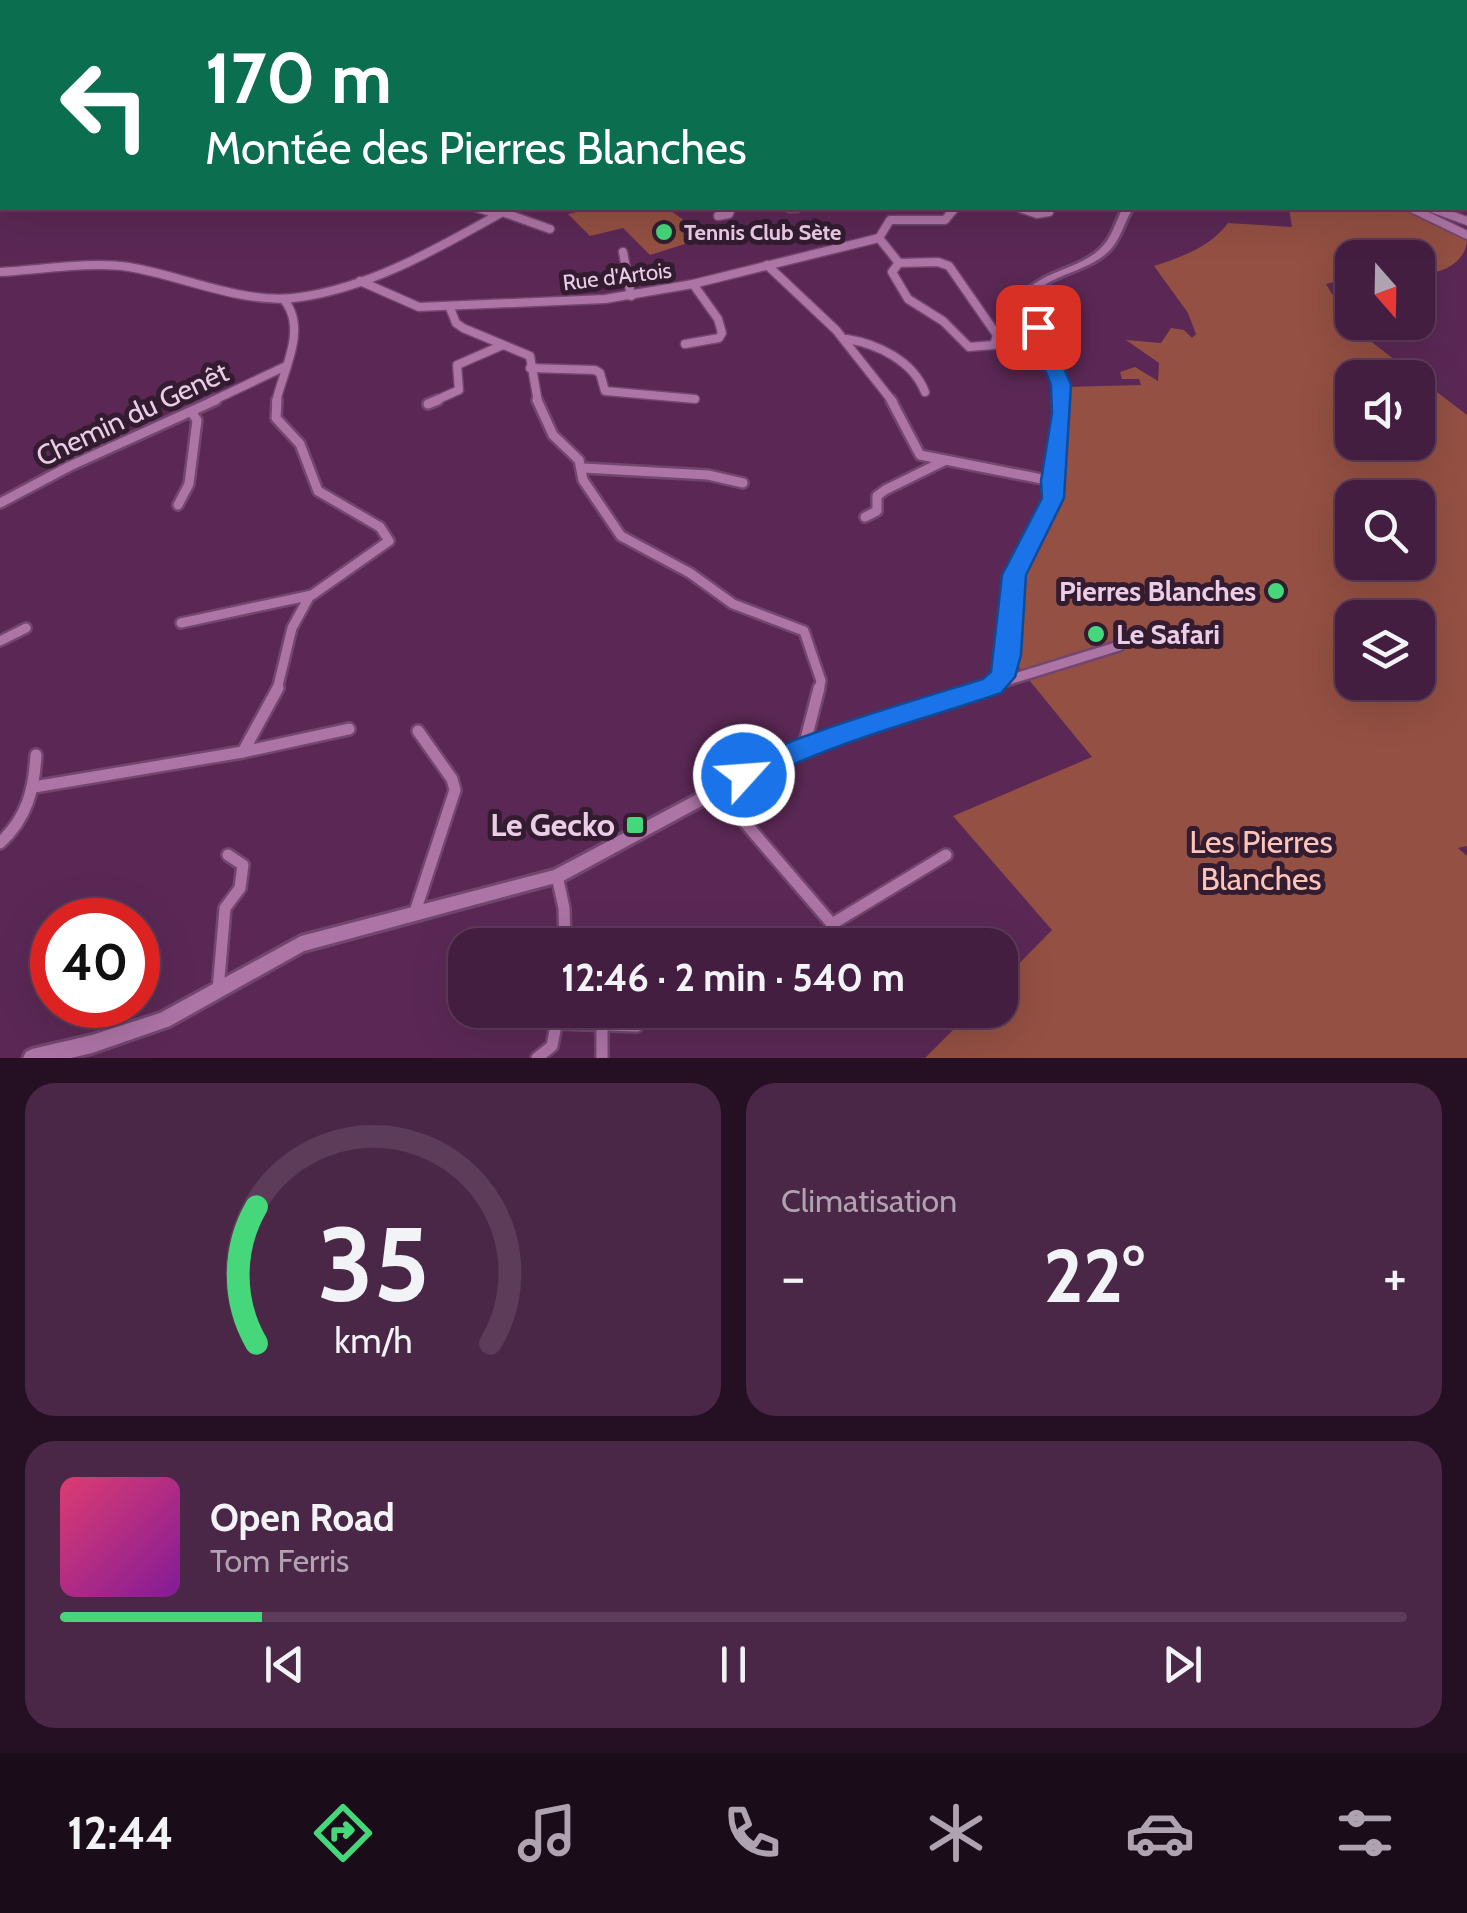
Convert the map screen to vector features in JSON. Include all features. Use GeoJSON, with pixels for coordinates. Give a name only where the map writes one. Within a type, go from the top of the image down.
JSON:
{"type":"FeatureCollection","features":[{"type":"Feature","properties":{"kind":"street"},"geometry":{"type":"LineString","coordinates":[[486,210],[550,229]]}},
{"type":"Feature","properties":{"kind":"street"},"geometry":{"type":"LineString","coordinates":[[0,272],[125,266],[192,284],[284,300],[360,281],[423,256],[506,210]]}},
{"type":"Feature","properties":{"kind":"street"},"geometry":{"type":"LineString","coordinates":[[718,216],[730,214],[731,210]]}},
{"type":"Feature","properties":{"kind":"street","name":"Rue d'Artois"},"geometry":{"type":"LineString","coordinates":[[360,281],[409,304],[450,308],[631,296],[878,238],[890,220],[945,220],[953,210]]}},
{"type":"Feature","properties":{"kind":"street"},"geometry":{"type":"LineString","coordinates":[[1026,210],[1048,212]]}},
{"type":"Feature","properties":{"kind":"street"},"geometry":{"type":"LineString","coordinates":[[992,686],[1002,677],[1006,666],[1014,575],[1053,498],[1062,413],[1061,385],[1028,295],[1032,288],[1062,275],[1110,244],[1127,210]]}},
{"type":"Feature","properties":{"kind":"street"},"geometry":{"type":"LineString","coordinates":[[1415,210],[1467,234]]}},
{"type":"Feature","properties":{"kind":"street"},"geometry":{"type":"LineString","coordinates":[[1437,210],[1467,221]]}},
{"type":"Feature","properties":{"kind":"street"},"geometry":{"type":"LineString","coordinates":[[878,238],[899,263]]}},
{"type":"Feature","properties":{"kind":"street"},"geometry":{"type":"LineString","coordinates":[[623,252],[631,296]]}},
{"type":"Feature","properties":{"kind":"street"},"geometry":{"type":"LineString","coordinates":[[938,262],[949,266],[997,334],[994,344],[969,348],[950,326],[911,304],[894,280],[892,272],[899,263],[938,262]]}},
{"type":"Feature","properties":{"kind":"street"},"geometry":{"type":"LineString","coordinates":[[767,265],[847,339],[897,408],[915,450],[926,457],[1052,481]]}},
{"type":"Feature","properties":{"kind":"street"},"geometry":{"type":"LineString","coordinates":[[684,344],[719,338],[722,333],[718,319],[693,284]]}},
{"type":"Feature","properties":{"kind":"street"},"geometry":{"type":"LineString","coordinates":[[243,752],[263,727],[300,606],[390,538],[373,524],[325,498],[308,479],[295,436],[276,421],[284,366],[297,328],[295,310],[284,300]]}},
{"type":"Feature","properties":{"kind":"street"},"geometry":{"type":"LineString","coordinates":[[450,308],[456,323],[530,356],[538,404],[553,435],[584,468],[708,476],[743,483]]}},
{"type":"Feature","properties":{"kind":"street"},"geometry":{"type":"LineString","coordinates":[[847,339],[868,344],[914,368],[926,392]]}},
{"type":"Feature","properties":{"kind":"street"},"geometry":{"type":"LineString","coordinates":[[428,404],[459,390],[457,365],[503,345]]}},
{"type":"Feature","properties":{"kind":"street","name":"Chemin du Genêt"},"geometry":{"type":"LineString","coordinates":[[0,504],[100,450],[192,413],[284,366]]}},
{"type":"Feature","properties":{"kind":"street"},"geometry":{"type":"LineString","coordinates":[[530,368],[596,370],[605,391],[695,400]]}},
{"type":"Feature","properties":{"kind":"street"},"geometry":{"type":"LineString","coordinates":[[178,506],[189,484],[196,420],[192,413]]}},
{"type":"Feature","properties":{"kind":"street"},"geometry":{"type":"LineString","coordinates":[[865,516],[877,511],[877,496],[885,490],[946,460]]}},
{"type":"Feature","properties":{"kind":"street"},"geometry":{"type":"LineString","coordinates":[[584,468],[583,480],[620,536],[690,573],[733,604],[804,632],[820,682],[806,741],[808,747]]}},
{"type":"Feature","properties":{"kind":"street"},"geometry":{"type":"LineString","coordinates":[[181,623],[312,594]]}},
{"type":"Feature","properties":{"kind":"street"},"geometry":{"type":"LineString","coordinates":[[0,640],[26,628]]}},
{"type":"Feature","properties":{"kind":"street"},"geometry":{"type":"LineString","coordinates":[[32,1058],[137,1030],[301,944],[557,876],[776,758],[1119,646]]}},
{"type":"Feature","properties":{"kind":"street"},"geometry":{"type":"LineString","coordinates":[[34,788],[243,752],[349,729]]}},
{"type":"Feature","properties":{"kind":"street"},"geometry":{"type":"LineString","coordinates":[[414,915],[455,790],[452,779],[418,731]]}},
{"type":"Feature","properties":{"kind":"street"},"geometry":{"type":"LineString","coordinates":[[0,843],[18,828],[34,788],[36,756]]}},
{"type":"Feature","properties":{"kind":"street"},"geometry":{"type":"LineString","coordinates":[[717,790],[751,825],[832,924],[946,856]]}},
{"type":"Feature","properties":{"kind":"street"},"geometry":{"type":"LineString","coordinates":[[218,990],[225,908],[240,888],[242,865],[228,855]]}},
{"type":"Feature","properties":{"kind":"street"},"geometry":{"type":"LineString","coordinates":[[557,876],[565,928]]}},
{"type":"Feature","properties":{"kind":"street"},"geometry":{"type":"LineString","coordinates":[[536,1058],[552,1046],[556,1028]]}},
{"type":"Feature","properties":{"kind":"street"},"geometry":{"type":"LineString","coordinates":[[602,1028],[602,1058]]}},
{"type":"Feature","properties":{"kind":"green space","name":"Tennis Club Sète"},"geometry":{"type":"Polygon","coordinates":[[[585,210],[670,210],[707,237],[650,255],[623,228],[590,236],[568,214],[585,210]]]}},
{"type":"Feature","properties":{"kind":"green space","name":"Les Pierres Blanches"},"geometry":{"type":"Polygon","coordinates":[[[1289,210],[1406,210],[1467,239],[1457,261],[1435,271],[1435,240],[1335,240],[1335,282],[1326,284],[1335,299],[1335,340],[1369,340],[1395,360],[1335,360],[1335,460],[1435,460],[1435,391],[1467,415],[1467,846],[1458,848],[1467,856],[1467,1058],[925,1058],[955,1028],[1018,1028],[1018,965],[1052,930],[953,816],[1092,757],[1012,659],[1019,575],[1056,508],[1065,387],[1141,385],[1139,379],[1122,379],[1120,372],[1135,367],[1158,381],[1159,363],[1126,340],[1161,343],[1171,328],[1184,330],[1192,338],[1196,334],[1188,313],[1154,266],[1185,255],[1228,223],[1292,227],[1289,210]]]}},
{"type":"Feature","properties":{"kind":"place","name":"Tennis Club Sète"},"geometry":{"type":"Point","coordinates":[664,232]}},
{"type":"Feature","properties":{"kind":"place","name":"Pierres Blanches"},"geometry":{"type":"Point","coordinates":[1276,591]}},
{"type":"Feature","properties":{"kind":"place","name":"Le Safari"},"geometry":{"type":"Point","coordinates":[1096,634]}},
{"type":"Feature","properties":{"kind":"place","name":"Le Gecko"},"geometry":{"type":"Point","coordinates":[635,825]}},
{"type":"Feature","properties":{"kind":"route"},"geometry":{"type":"LineString","coordinates":[[744,775],[776,758],[992,686],[1002,677],[1008,655],[1014,575],[1053,498],[1062,413],[1061,385],[1038,327]]}}]}
